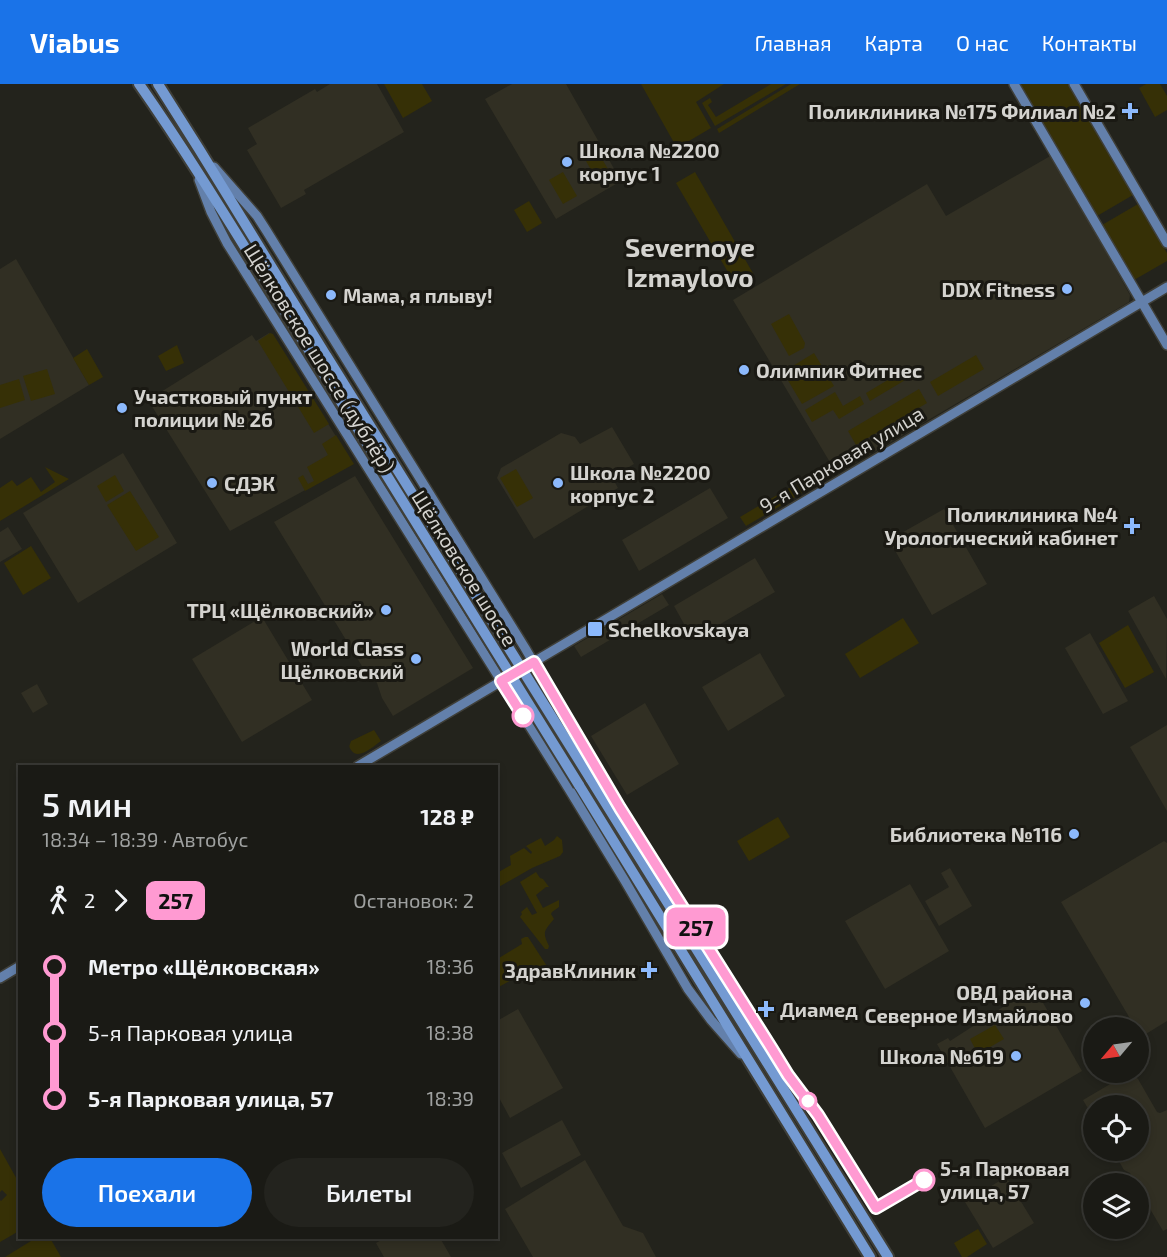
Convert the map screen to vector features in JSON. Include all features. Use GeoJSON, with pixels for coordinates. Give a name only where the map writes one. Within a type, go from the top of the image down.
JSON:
{"type":"FeatureCollection","features":[{"type":"Feature","properties":{"kind":"main road","name":"Щёлковское шоссе"},"geometry":{"type":"LineString","coordinates":[[139,84],[189,159],[317,363],[870,1257]]}},
{"type":"Feature","properties":{"kind":"main road","name":"Щёлковское шоссе"},"geometry":{"type":"LineString","coordinates":[[158,84],[888,1257]]}},
{"type":"Feature","properties":{"kind":"main road"},"geometry":{"type":"LineString","coordinates":[[1014,84],[1167,345]]}},
{"type":"Feature","properties":{"kind":"main road"},"geometry":{"type":"LineString","coordinates":[[1074,84],[1167,243]]}},
{"type":"Feature","properties":{"kind":"main road","name":"Щёлковское шоссе (дублёр)"},"geometry":{"type":"LineString","coordinates":[[199,149],[257,216],[534,662],[620,808],[690,918],[730,1002]]}},
{"type":"Feature","properties":{"kind":"main road","name":"Щёлковское шоссе (дублёр)"},"geometry":{"type":"LineString","coordinates":[[189,159],[211,212],[227,243],[609,854],[688,989],[711,1020],[751,1066]]}},
{"type":"Feature","properties":{"kind":"main road","name":"9-я Парковая улица"},"geometry":{"type":"LineString","coordinates":[[360,765],[1167,287]]}},
{"type":"Feature","properties":{"kind":"main road"},"geometry":{"type":"LineString","coordinates":[[472,634],[488,643],[500,638],[505,632],[503,612]]}},
{"type":"Feature","properties":{"kind":"main road"},"geometry":{"type":"LineString","coordinates":[[0,978],[18,967]]}},
{"type":"Feature","properties":{"kind":"shaded area"},"geometry":{"type":"Polygon","coordinates":[[[330,84],[377,84],[404,132],[304,190],[306,194],[281,208],[247,150],[257,144],[248,128],[315,89],[317,92],[330,84]]]}},
{"type":"Feature","properties":{"kind":"shaded area"},"geometry":{"type":"Polygon","coordinates":[[[384,84],[422,84],[432,101],[403,118],[384,84]]]}},
{"type":"Feature","properties":{"kind":"shaded area","name":"Школа №2200 корпус 1"},"geometry":{"type":"Polygon","coordinates":[[[512,84],[566,84],[621,181],[556,219],[485,99],[512,84]]]}},
{"type":"Feature","properties":{"kind":"shaded area"},"geometry":{"type":"Polygon","coordinates":[[[641,84],[724,84],[696,102],[711,128],[677,148],[641,84]]]}},
{"type":"Feature","properties":{"kind":"shaded area"},"geometry":{"type":"Polygon","coordinates":[[[771,84],[786,84],[715,126],[702,103],[710,98],[712,102],[708,105],[716,117],[771,84]]]}},
{"type":"Feature","properties":{"kind":"shaded area"},"geometry":{"type":"Polygon","coordinates":[[[791,84],[800,84],[719,133],[717,129],[791,84]]]}},
{"type":"Feature","properties":{"kind":"shaded area"},"geometry":{"type":"Polygon","coordinates":[[[1020,84],[1069,84],[1133,195],[1097,216],[1020,84]]]}},
{"type":"Feature","properties":{"kind":"shaded area"},"geometry":{"type":"Polygon","coordinates":[[[1146,84],[1160,84],[1167,96],[1167,110],[1155,117],[1139,88],[1146,84]]]}},
{"type":"Feature","properties":{"kind":"shaded area"},"geometry":{"type":"Polygon","coordinates":[[[599,154],[611,174],[598,182],[586,161],[599,154]]]}},
{"type":"Feature","properties":{"kind":"shaded area"},"geometry":{"type":"Polygon","coordinates":[[[1052,155],[1130,295],[1129,302],[845,469],[835,468],[733,300],[927,184],[946,216],[1052,155]]]}},
{"type":"Feature","properties":{"kind":"shaded area"},"geometry":{"type":"Polygon","coordinates":[[[563,172],[577,196],[563,204],[549,180],[563,172]]]}},
{"type":"Feature","properties":{"kind":"shaded area"},"geometry":{"type":"Polygon","coordinates":[[[695,172],[754,275],[736,286],[676,183],[695,172]]]}},
{"type":"Feature","properties":{"kind":"shaded area"},"geometry":{"type":"Polygon","coordinates":[[[529,201],[542,223],[527,232],[514,210],[529,201]]]}},
{"type":"Feature","properties":{"kind":"shaded area"},"geometry":{"type":"Polygon","coordinates":[[[1138,204],[1167,253],[1167,261],[1134,280],[1102,225],[1138,204]]]}},
{"type":"Feature","properties":{"kind":"shaded area"},"geometry":{"type":"Polygon","coordinates":[[[16,259],[89,385],[0,439],[0,269],[16,259]]]}},
{"type":"Feature","properties":{"kind":"shaded area"},"geometry":{"type":"Polygon","coordinates":[[[789,314],[805,343],[804,348],[789,356],[771,324],[789,314]]]}},
{"type":"Feature","properties":{"kind":"shaded area"},"geometry":{"type":"Polygon","coordinates":[[[269,333],[353,464],[230,531],[148,400],[252,335],[256,341],[269,333]]]}},
{"type":"Feature","properties":{"kind":"shaded area"},"geometry":{"type":"Polygon","coordinates":[[[270,333],[273,334],[329,424],[314,433],[258,341],[270,333]]]}},
{"type":"Feature","properties":{"kind":"shaded area"},"geometry":{"type":"Polygon","coordinates":[[[177,345],[184,363],[166,371],[158,356],[177,345]]]}},
{"type":"Feature","properties":{"kind":"shaded area"},"geometry":{"type":"Polygon","coordinates":[[[87,349],[103,377],[89,385],[73,358],[87,349]]]}},
{"type":"Feature","properties":{"kind":"shaded area"},"geometry":{"type":"Polygon","coordinates":[[[814,353],[834,386],[802,404],[783,372],[814,353]]]}},
{"type":"Feature","properties":{"kind":"shaded area"},"geometry":{"type":"Polygon","coordinates":[[[976,355],[984,369],[938,396],[930,382],[976,355]]]}},
{"type":"Feature","properties":{"kind":"shaded area"},"geometry":{"type":"Polygon","coordinates":[[[908,368],[912,376],[870,401],[866,393],[908,368]]]}},
{"type":"Feature","properties":{"kind":"shaded area"},"geometry":{"type":"Polygon","coordinates":[[[47,369],[55,394],[31,401],[23,376],[47,369]]]}},
{"type":"Feature","properties":{"kind":"shaded area"},"geometry":{"type":"Polygon","coordinates":[[[19,379],[25,400],[0,408],[0,385],[19,379]]]}},
{"type":"Feature","properties":{"kind":"shaded area"},"geometry":{"type":"Polygon","coordinates":[[[919,389],[927,403],[856,445],[848,431],[919,389]]]}},
{"type":"Feature","properties":{"kind":"shaded area"},"geometry":{"type":"Polygon","coordinates":[[[835,392],[843,406],[860,396],[864,404],[839,419],[833,410],[812,422],[805,410],[835,392]]]}},
{"type":"Feature","properties":{"kind":"shaded area","name":"Школа №2200 корпус 2"},"geometry":{"type":"Polygon","coordinates":[[[612,427],[634,464],[612,477],[618,488],[534,539],[497,478],[501,468],[561,433],[575,437],[580,444],[612,427]]]}},
{"type":"Feature","properties":{"kind":"shaded area"},"geometry":{"type":"Polygon","coordinates":[[[336,435],[354,464],[305,491],[298,478],[303,475],[308,484],[314,481],[307,467],[328,455],[322,444],[336,435]]]}},
{"type":"Feature","properties":{"kind":"shaded area"},"geometry":{"type":"Polygon","coordinates":[[[123,453],[177,543],[78,603],[23,513],[123,453]]]}},
{"type":"Feature","properties":{"kind":"shaded area"},"geometry":{"type":"Polygon","coordinates":[[[45,467],[69,479],[0,521],[0,488],[12,480],[17,486],[31,477],[41,492],[55,482],[45,467]]]}},
{"type":"Feature","properties":{"kind":"shaded area"},"geometry":{"type":"Polygon","coordinates":[[[516,469],[533,498],[517,507],[500,478],[516,469]]]}},
{"type":"Feature","properties":{"kind":"shaded area"},"geometry":{"type":"Polygon","coordinates":[[[816,472],[821,482],[746,526],[740,517],[816,472]]]}},
{"type":"Feature","properties":{"kind":"shaded area"},"geometry":{"type":"Polygon","coordinates":[[[115,475],[124,491],[106,502],[97,486],[115,475]]]}},
{"type":"Feature","properties":{"kind":"shaded area","name":"ТРЦ «Щёлковский»"},"geometry":{"type":"Polygon","coordinates":[[[355,476],[473,668],[393,716],[382,698],[377,683],[368,676],[274,522],[355,476]]]}},
{"type":"Feature","properties":{"kind":"shaded area"},"geometry":{"type":"Polygon","coordinates":[[[710,488],[728,518],[639,571],[622,540],[710,488]]]}},
{"type":"Feature","properties":{"kind":"shaded area"},"geometry":{"type":"Polygon","coordinates":[[[130,491],[159,537],[136,551],[107,505],[130,491]]]}},
{"type":"Feature","properties":{"kind":"shaded area"},"geometry":{"type":"Polygon","coordinates":[[[944,509],[987,584],[932,615],[889,540],[944,509]]]}},
{"type":"Feature","properties":{"kind":"shaded area"},"geometry":{"type":"Polygon","coordinates":[[[8,527],[22,549],[0,562],[0,532],[8,527]]]}},
{"type":"Feature","properties":{"kind":"shaded area"},"geometry":{"type":"Polygon","coordinates":[[[31,546],[51,578],[23,595],[4,563],[31,546]]]}},
{"type":"Feature","properties":{"kind":"shaded area"},"geometry":{"type":"Polygon","coordinates":[[[755,558],[775,592],[693,640],[674,606],[755,558]]]}},
{"type":"Feature","properties":{"kind":"shaded area"},"geometry":{"type":"Polygon","coordinates":[[[662,594],[669,605],[581,657],[574,646],[662,594]]]}},
{"type":"Feature","properties":{"kind":"shaded area"},"geometry":{"type":"Polygon","coordinates":[[[1154,596],[1167,619],[1166,679],[1128,611],[1154,596]]]}},
{"type":"Feature","properties":{"kind":"shaded area"},"geometry":{"type":"Polygon","coordinates":[[[262,617],[312,700],[242,742],[192,659],[262,617]]]}},
{"type":"Feature","properties":{"kind":"shaded area"},"geometry":{"type":"Polygon","coordinates":[[[903,618],[919,643],[860,678],[845,654],[903,618]]]}},
{"type":"Feature","properties":{"kind":"shaded area"},"geometry":{"type":"Polygon","coordinates":[[[1128,625],[1154,672],[1125,688],[1099,643],[1128,625]]]}},
{"type":"Feature","properties":{"kind":"shaded area"},"geometry":{"type":"Polygon","coordinates":[[[1090,633],[1128,701],[1103,714],[1065,648],[1090,633]]]}},
{"type":"Feature","properties":{"kind":"shaded area"},"geometry":{"type":"Polygon","coordinates":[[[760,653],[785,696],[728,731],[702,687],[760,653]]]}},
{"type":"Feature","properties":{"kind":"shaded area"},"geometry":{"type":"Polygon","coordinates":[[[37,684],[48,704],[33,713],[21,693],[37,684]]]}},
{"type":"Feature","properties":{"kind":"shaded area"},"geometry":{"type":"Polygon","coordinates":[[[645,703],[679,764],[627,795],[591,736],[645,703]]]}},
{"type":"Feature","properties":{"kind":"shaded area"},"geometry":{"type":"Polygon","coordinates":[[[1167,725],[1167,811],[1130,747],[1167,725]]]}},
{"type":"Feature","properties":{"kind":"shaded area"},"geometry":{"type":"Polygon","coordinates":[[[374,730],[381,741],[362,753],[354,753],[351,750],[349,746],[351,741],[374,730]]]}},
{"type":"Feature","properties":{"kind":"shaded area"},"geometry":{"type":"Polygon","coordinates":[[[778,817],[790,837],[749,861],[737,841],[778,817]]]}},
{"type":"Feature","properties":{"kind":"shaded area"},"geometry":{"type":"Polygon","coordinates":[[[557,836],[562,840],[563,852],[560,856],[532,868],[498,887],[498,872],[511,865],[510,856],[524,848],[531,854],[532,852],[526,846],[541,838],[545,846],[557,836]]]}},
{"type":"Feature","properties":{"kind":"shaded area"},"geometry":{"type":"Polygon","coordinates":[[[1164,841],[1167,843],[1167,1021],[1149,1032],[1149,1017],[1129,1017],[1061,902],[1164,841]]]}},
{"type":"Feature","properties":{"kind":"shaded area"},"geometry":{"type":"Polygon","coordinates":[[[950,868],[972,906],[939,926],[925,901],[949,887],[941,873],[950,868]]]}},
{"type":"Feature","properties":{"kind":"shaded area"},"geometry":{"type":"Polygon","coordinates":[[[536,872],[549,887],[536,895],[543,908],[559,900],[559,907],[551,914],[554,919],[545,932],[548,949],[545,949],[520,917],[521,912],[527,907],[532,915],[537,913],[520,882],[536,872]]]}},
{"type":"Feature","properties":{"kind":"shaded area"},"geometry":{"type":"Polygon","coordinates":[[[910,884],[949,951],[885,989],[845,921],[910,884]]]}},
{"type":"Feature","properties":{"kind":"shaded area"},"geometry":{"type":"Polygon","coordinates":[[[528,937],[552,974],[536,966],[498,987],[498,957],[522,944],[521,939],[528,937]]]}},
{"type":"Feature","properties":{"kind":"shaded area","name":"Школа №619"},"geometry":{"type":"Polygon","coordinates":[[[1034,987],[1082,1071],[985,1128],[937,1044],[948,1038],[950,1041],[1034,987]]]}},
{"type":"Feature","properties":{"kind":"shaded area"},"geometry":{"type":"Polygon","coordinates":[[[518,1009],[563,1088],[510,1118],[498,1096],[498,1020],[518,1009]]]}},
{"type":"Feature","properties":{"kind":"shaded area"},"geometry":{"type":"Polygon","coordinates":[[[995,1025],[1004,1039],[978,1054],[970,1039],[995,1025]]]}},
{"type":"Feature","properties":{"kind":"shaded area"},"geometry":{"type":"Polygon","coordinates":[[[1112,1083],[1140,1083],[1147,1095],[1092,1095],[1112,1083]]]}},
{"type":"Feature","properties":{"kind":"shaded area"},"geometry":{"type":"Polygon","coordinates":[[[1149,1098],[1157,1112],[1167,1110],[1167,1229],[1163,1231],[1149,1207],[1149,1173],[1130,1173],[1124,1170],[1119,1161],[1149,1161],[1149,1098]]]}},
{"type":"Feature","properties":{"kind":"shaded area"},"geometry":{"type":"Polygon","coordinates":[[[562,1120],[581,1155],[521,1188],[502,1153],[562,1120]]]}},
{"type":"Feature","properties":{"kind":"shaded area"},"geometry":{"type":"Polygon","coordinates":[[[0,1149],[18,1181],[18,1232],[0,1242],[0,1200],[7,1195],[2,1190],[0,1192],[0,1149]]]}},
{"type":"Feature","properties":{"kind":"shaded area"},"geometry":{"type":"Polygon","coordinates":[[[585,1160],[623,1226],[643,1233],[656,1257],[533,1257],[505,1209],[585,1160]]]}},
{"type":"Feature","properties":{"kind":"shaded area"},"geometry":{"type":"Polygon","coordinates":[[[1006,1177],[1034,1223],[993,1248],[965,1202],[1006,1177]]]}},
{"type":"Feature","properties":{"kind":"shaded area"},"geometry":{"type":"Polygon","coordinates":[[[978,1229],[987,1244],[967,1257],[962,1257],[954,1243],[978,1229]]]}},
{"type":"Feature","properties":{"kind":"shaded area"},"geometry":{"type":"Polygon","coordinates":[[[30,1239],[51,1239],[61,1257],[5,1257],[31,1241],[30,1239]]]}},
{"type":"Feature","properties":{"kind":"shaded area"},"geometry":{"type":"Polygon","coordinates":[[[383,1239],[441,1239],[451,1257],[384,1257],[376,1243],[383,1239]]]}},
{"type":"Feature","properties":{"kind":"bus line","name":"257"},"geometry":{"type":"LineString","coordinates":[[523,716],[501,681],[534,662],[620,808],[788,1075],[818,1115],[876,1208],[924,1180]]}},
{"type":"Feature","properties":{"kind":"place","name":"Поликлиника №175 Филиал №2"},"geometry":{"type":"Point","coordinates":[1130,111]}},
{"type":"Feature","properties":{"kind":"place","name":"Школа №2200 корпус 1"},"geometry":{"type":"Point","coordinates":[567,162]}},
{"type":"Feature","properties":{"kind":"place","name":"DDX Fitness"},"geometry":{"type":"Point","coordinates":[1067,289]}},
{"type":"Feature","properties":{"kind":"place","name":"Мама, я плыву!"},"geometry":{"type":"Point","coordinates":[331,295]}},
{"type":"Feature","properties":{"kind":"place","name":"Олимпик Фитнес"},"geometry":{"type":"Point","coordinates":[744,370]}},
{"type":"Feature","properties":{"kind":"place","name":"Участковый пункт полиции № 26"},"geometry":{"type":"Point","coordinates":[122,408]}},
{"type":"Feature","properties":{"kind":"place","name":"СДЭК"},"geometry":{"type":"Point","coordinates":[212,483]}},
{"type":"Feature","properties":{"kind":"place","name":"Школа №2200 корпус 2"},"geometry":{"type":"Point","coordinates":[558,483]}},
{"type":"Feature","properties":{"kind":"place","name":"Поликлиника №4 Урологический кабинет"},"geometry":{"type":"Point","coordinates":[1132,526]}},
{"type":"Feature","properties":{"kind":"place","name":"ТРЦ «Щёлковский»"},"geometry":{"type":"Point","coordinates":[386,610]}},
{"type":"Feature","properties":{"kind":"place","name":"Schelkovskaya"},"geometry":{"type":"Point","coordinates":[595,629]}},
{"type":"Feature","properties":{"kind":"place","name":"World Class Щёлковский"},"geometry":{"type":"Point","coordinates":[416,659]}},
{"type":"Feature","properties":{"kind":"place","name":"Библиотека №116"},"geometry":{"type":"Point","coordinates":[1074,834]}},
{"type":"Feature","properties":{"kind":"place","name":"ЗдравКлиник"},"geometry":{"type":"Point","coordinates":[649,970]}},
{"type":"Feature","properties":{"kind":"place","name":"ОВД района Северное Измайлово"},"geometry":{"type":"Point","coordinates":[1085,1003]}},
{"type":"Feature","properties":{"kind":"place","name":"Диамед"},"geometry":{"type":"Point","coordinates":[766,1009]}},
{"type":"Feature","properties":{"kind":"place","name":"Школа №619"},"geometry":{"type":"Point","coordinates":[1016,1056]}},
{"type":"Feature","properties":{"kind":"place","name":"5-я Парковая улица, 57"},"geometry":{"type":"Point","coordinates":[924,1180]}},
{"type":"Feature","properties":{"kind":"district","name":"Severnoye Izmaylovo"},"geometry":{"type":"Point","coordinates":[690,260]}}]}
